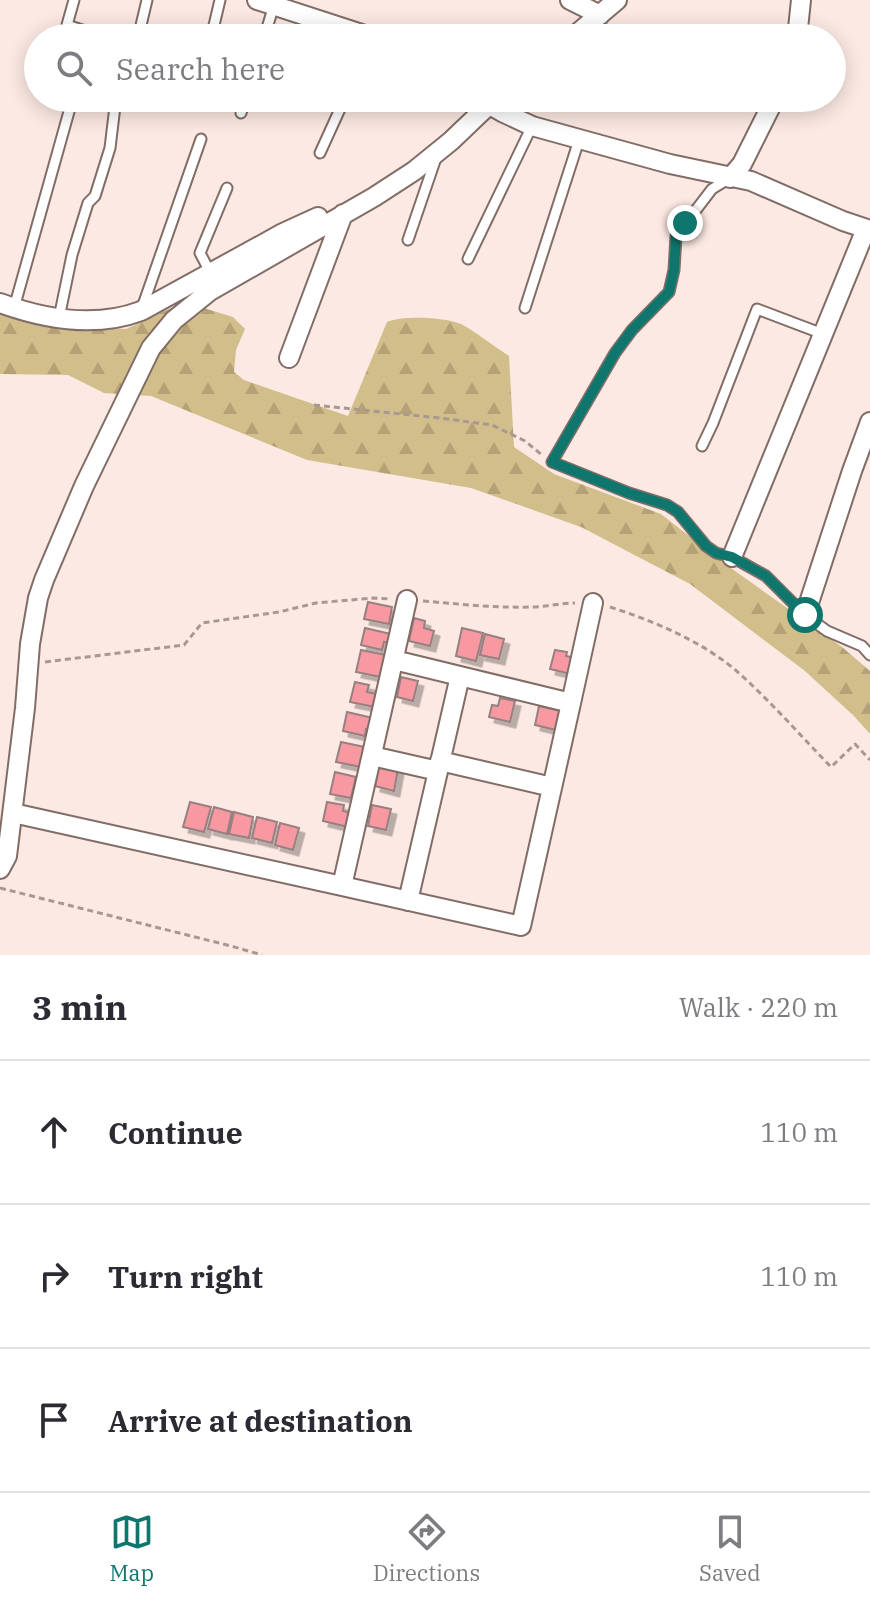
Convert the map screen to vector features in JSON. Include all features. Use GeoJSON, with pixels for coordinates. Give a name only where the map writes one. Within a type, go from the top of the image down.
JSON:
{"type":"FeatureCollection","features":[{"type":"Feature","properties":{"kind":"street"},"geometry":{"type":"LineString","coordinates":[[570,0],[600,15]]}},
{"type":"Feature","properties":{"kind":"street"},"geometry":{"type":"LineString","coordinates":[[589,24],[617,0]]}},
{"type":"Feature","properties":{"kind":"street"},"geometry":{"type":"LineString","coordinates":[[798,24],[801,0]]}},
{"type":"Feature","properties":{"kind":"street"},"geometry":{"type":"LineString","coordinates":[[264,2],[330,24]]}},
{"type":"Feature","properties":{"kind":"street"},"geometry":{"type":"LineString","coordinates":[[0,869],[7,856],[33,622],[44,580],[84,486],[151,348],[174,320],[210,291],[414,171],[439,151],[476,112]]}},
{"type":"Feature","properties":{"kind":"street"},"geometry":{"type":"LineString","coordinates":[[508,112],[532,126],[579,140],[751,181],[868,229],[732,557]]}},
{"type":"Feature","properties":{"kind":"street"},"geometry":{"type":"LineString","coordinates":[[730,178],[742,164],[768,112]]}},
{"type":"Feature","properties":{"kind":"street"},"geometry":{"type":"LineString","coordinates":[[7,306],[59,318],[109,319],[127,316],[283,233],[414,171]]}},
{"type":"Feature","properties":{"kind":"street"},"geometry":{"type":"LineString","coordinates":[[289,358],[343,214]]}},
{"type":"Feature","properties":{"kind":"street"},"geometry":{"type":"LineString","coordinates":[[805,615],[870,422]]}},
{"type":"Feature","properties":{"kind":"street"},"geometry":{"type":"LineString","coordinates":[[342,886],[407,600]]}},
{"type":"Feature","properties":{"kind":"street"},"geometry":{"type":"LineString","coordinates":[[13,813],[521,926],[593,603]]}},
{"type":"Feature","properties":{"kind":"street"},"geometry":{"type":"LineString","coordinates":[[394,660],[571,703]]}},
{"type":"Feature","properties":{"kind":"street"},"geometry":{"type":"LineString","coordinates":[[408,901],[460,676]]}},
{"type":"Feature","properties":{"kind":"street"},"geometry":{"type":"LineString","coordinates":[[372,756],[552,787]]}},
{"type":"Feature","properties":{"kind":"lane"},"geometry":{"type":"LineString","coordinates":[[67,24],[74,0]]}},
{"type":"Feature","properties":{"kind":"lane"},"geometry":{"type":"LineString","coordinates":[[141,24],[147,0]]}},
{"type":"Feature","properties":{"kind":"lane"},"geometry":{"type":"LineString","coordinates":[[214,24],[220,0]]}},
{"type":"Feature","properties":{"kind":"lane"},"geometry":{"type":"LineString","coordinates":[[264,2],[264,24]]}},
{"type":"Feature","properties":{"kind":"lane"},"geometry":{"type":"LineString","coordinates":[[7,306],[69,112]]}},
{"type":"Feature","properties":{"kind":"lane"},"geometry":{"type":"LineString","coordinates":[[59,318],[72,255],[110,148],[114,112]]}},
{"type":"Feature","properties":{"kind":"lane"},"geometry":{"type":"LineString","coordinates":[[320,153],[339,112]]}},
{"type":"Feature","properties":{"kind":"lane"},"geometry":{"type":"LineString","coordinates":[[468,259],[532,126]]}},
{"type":"Feature","properties":{"kind":"lane"},"geometry":{"type":"LineString","coordinates":[[141,311],[201,139]]}},
{"type":"Feature","properties":{"kind":"lane"},"geometry":{"type":"LineString","coordinates":[[525,308],[579,140]]}},
{"type":"Feature","properties":{"kind":"lane"},"geometry":{"type":"LineString","coordinates":[[408,240],[439,151]]}},
{"type":"Feature","properties":{"kind":"lane"},"geometry":{"type":"LineString","coordinates":[[730,178],[712,189],[676,236],[669,292],[632,330],[615,353],[552,462],[667,505],[678,512],[706,546],[766,576],[805,615],[827,631],[862,646],[870,655]]}},
{"type":"Feature","properties":{"kind":"lane"},"geometry":{"type":"LineString","coordinates":[[210,272],[200,253],[227,188]]}},
{"type":"Feature","properties":{"kind":"lane"},"geometry":{"type":"LineString","coordinates":[[702,446],[757,309],[823,334]]}},
{"type":"Feature","properties":{"kind":"path"},"geometry":{"type":"LineString","coordinates":[[314,405],[492,425],[525,441],[552,462]]}},
{"type":"Feature","properties":{"kind":"path"},"geometry":{"type":"LineString","coordinates":[[28,664],[184,645],[202,623],[279,612],[316,603],[373,598],[496,608],[593,603],[648,621],[708,650],[740,674],[831,767],[855,744],[870,760]]}},
{"type":"Feature","properties":{"kind":"path"},"geometry":{"type":"LineString","coordinates":[[0,888],[262,955]]}},
{"type":"Feature","properties":{"kind":"green space"},"geometry":{"type":"Polygon","coordinates":[[[184,302],[233,317],[245,329],[236,350],[234,372],[244,380],[348,416],[387,322],[402,318],[435,318],[461,324],[473,331],[509,356],[514,447],[554,474],[661,514],[842,647],[870,671],[870,734],[805,671],[690,584],[581,527],[471,488],[307,460],[151,396],[104,393],[68,375],[0,374],[0,309],[42,324],[126,329],[184,302]]]}},
{"type":"Feature","properties":{"kind":"building"},"geometry":{"type":"Polygon","coordinates":[[[368,602],[392,607],[389,624],[364,619],[368,602]]]}},
{"type":"Feature","properties":{"kind":"building"},"geometry":{"type":"Polygon","coordinates":[[[414,618],[425,621],[424,628],[434,631],[430,646],[409,641],[414,618]]]}},
{"type":"Feature","properties":{"kind":"building"},"geometry":{"type":"Polygon","coordinates":[[[365,628],[391,634],[389,643],[384,642],[382,650],[361,645],[365,628]]]}},
{"type":"Feature","properties":{"kind":"building"},"geometry":{"type":"Polygon","coordinates":[[[462,628],[483,633],[476,661],[456,656],[462,628]]]}},
{"type":"Feature","properties":{"kind":"building"},"geometry":{"type":"Polygon","coordinates":[[[485,634],[504,639],[499,659],[480,655],[485,634]]]}},
{"type":"Feature","properties":{"kind":"building"},"geometry":{"type":"Polygon","coordinates":[[[361,650],[386,655],[381,677],[356,672],[361,650]]]}},
{"type":"Feature","properties":{"kind":"building"},"geometry":{"type":"Polygon","coordinates":[[[555,650],[567,652],[566,656],[575,658],[571,674],[550,669],[555,650]]]}},
{"type":"Feature","properties":{"kind":"building"},"geometry":{"type":"Polygon","coordinates":[[[401,677],[418,681],[413,701],[397,697],[401,677]]]}},
{"type":"Feature","properties":{"kind":"building"},"geometry":{"type":"Polygon","coordinates":[[[355,682],[369,685],[367,692],[377,694],[375,707],[350,702],[355,682]]]}},
{"type":"Feature","properties":{"kind":"building"},"geometry":{"type":"Polygon","coordinates":[[[500,698],[515,701],[510,722],[489,717],[492,705],[498,706],[500,698]]]}},
{"type":"Feature","properties":{"kind":"building"},"geometry":{"type":"Polygon","coordinates":[[[539,706],[561,711],[556,730],[535,725],[539,706]]]}},
{"type":"Feature","properties":{"kind":"building"},"geometry":{"type":"Polygon","coordinates":[[[347,712],[373,718],[371,730],[366,729],[365,736],[343,731],[347,712]]]}},
{"type":"Feature","properties":{"kind":"building"},"geometry":{"type":"Polygon","coordinates":[[[341,742],[365,747],[361,767],[336,762],[341,742]]]}},
{"type":"Feature","properties":{"kind":"building"},"geometry":{"type":"Polygon","coordinates":[[[379,764],[398,769],[394,791],[375,786],[379,764]]]}},
{"type":"Feature","properties":{"kind":"building"},"geometry":{"type":"Polygon","coordinates":[[[335,772],[356,777],[351,798],[330,794],[335,772]]]}},
{"type":"Feature","properties":{"kind":"building"},"geometry":{"type":"Polygon","coordinates":[[[190,802],[211,807],[204,832],[183,827],[190,802]]]}},
{"type":"Feature","properties":{"kind":"building"},"geometry":{"type":"Polygon","coordinates":[[[327,802],[344,805],[343,811],[351,813],[348,827],[323,821],[327,802]]]}},
{"type":"Feature","properties":{"kind":"building"},"geometry":{"type":"Polygon","coordinates":[[[372,805],[391,809],[386,830],[368,826],[372,805]]]}},
{"type":"Feature","properties":{"kind":"building"},"geometry":{"type":"Polygon","coordinates":[[[214,807],[232,812],[227,834],[208,829],[214,807]]]}},
{"type":"Feature","properties":{"kind":"building"},"geometry":{"type":"Polygon","coordinates":[[[234,812],[253,817],[249,838],[229,834],[234,812]]]}},
{"type":"Feature","properties":{"kind":"building"},"geometry":{"type":"Polygon","coordinates":[[[257,817],[277,822],[272,843],[252,838],[257,817]]]}},
{"type":"Feature","properties":{"kind":"building"},"geometry":{"type":"Polygon","coordinates":[[[280,823],[299,828],[293,850],[275,845],[280,823]]]}},
{"type":"Feature","properties":{"kind":"route"},"geometry":{"type":"LineString","coordinates":[[685,223],[676,236],[669,292],[632,330],[615,353],[552,462],[667,505],[678,512],[706,546],[766,576],[805,615]]}}]}
